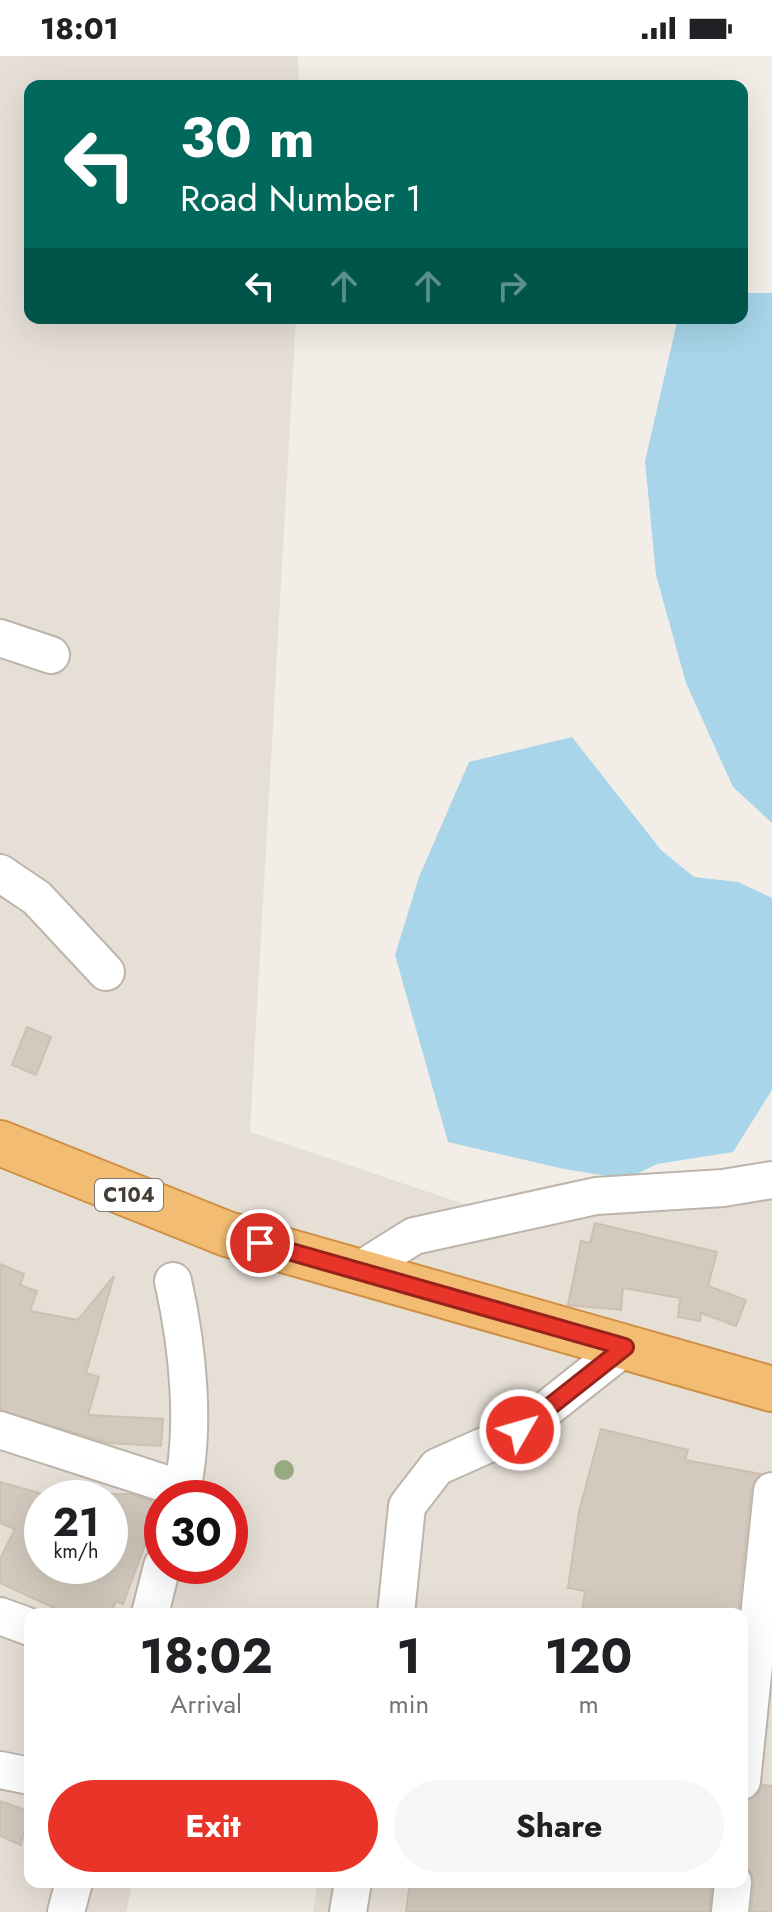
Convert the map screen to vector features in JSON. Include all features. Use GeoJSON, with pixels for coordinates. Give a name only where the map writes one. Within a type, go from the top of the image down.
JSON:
{"type":"FeatureCollection","features":[{"type":"Feature","properties":{"kind":"highway","name":"C104"},"geometry":{"type":"LineString","coordinates":[[0,1143],[227,1234],[358,1271]]}},
{"type":"Feature","properties":{"kind":"highway"},"geometry":{"type":"LineString","coordinates":[[358,1271],[772,1389]]}},
{"type":"Feature","properties":{"kind":"street"},"geometry":{"type":"LineString","coordinates":[[0,638],[51,655]]}},
{"type":"Feature","properties":{"kind":"street"},"geometry":{"type":"LineString","coordinates":[[0,873],[37,898],[106,972]]}},
{"type":"Feature","properties":{"kind":"street"},"geometry":{"type":"LineString","coordinates":[[358,1271],[414,1236],[596,1196],[723,1188],[772,1180]]}},
{"type":"Feature","properties":{"kind":"street"},"geometry":{"type":"LineString","coordinates":[[173,1281],[185,1334],[188,1373],[182,1480]]}},
{"type":"Feature","properties":{"kind":"street"},"geometry":{"type":"LineString","coordinates":[[397,1608],[407,1506],[437,1467],[520,1430],[625,1347]]}},
{"type":"Feature","properties":{"kind":"street"},"geometry":{"type":"LineString","coordinates":[[0,1430],[144,1480]]}},
{"type":"Feature","properties":{"kind":"street"},"geometry":{"type":"LineString","coordinates":[[748,1716],[772,1491]]}},
{"type":"Feature","properties":{"kind":"street"},"geometry":{"type":"LineString","coordinates":[[152,1608],[158,1584]]}},
{"type":"Feature","properties":{"kind":"street"},"geometry":{"type":"LineString","coordinates":[[0,1616],[24,1625]]}},
{"type":"Feature","properties":{"kind":"street"},"geometry":{"type":"LineString","coordinates":[[0,1770],[24,1775]]}},
{"type":"Feature","properties":{"kind":"street"},"geometry":{"type":"LineString","coordinates":[[748,1773],[772,1776]]}},
{"type":"Feature","properties":{"kind":"street"},"geometry":{"type":"LineString","coordinates":[[66,1912],[72,1888]]}},
{"type":"Feature","properties":{"kind":"street"},"geometry":{"type":"LineString","coordinates":[[348,1912],[352,1888]]}},
{"type":"Feature","properties":{"kind":"street"},"geometry":{"type":"LineString","coordinates":[[730,1912],[732,1888]]}},
{"type":"Feature","properties":{"kind":"shaded area"},"geometry":{"type":"Polygon","coordinates":[[[0,56],[298,56],[299,80],[24,80],[24,324],[296,324],[250,1132],[473,1207],[763,1171],[772,1160],[772,1912],[313,1912],[317,1888],[748,1888],[748,1608],[24,1608],[24,1888],[132,1888],[126,1912],[0,1912],[0,56]]]}},
{"type":"Feature","properties":{"kind":"water"},"geometry":{"type":"Polygon","coordinates":[[[748,293],[772,293],[772,823],[733,787],[686,683],[656,575],[645,461],[677,324],[748,324],[748,293]]]}},
{"type":"Feature","properties":{"kind":"water"},"geometry":{"type":"Polygon","coordinates":[[[572,737],[661,850],[694,877],[738,882],[772,898],[772,1090],[733,1152],[657,1164],[626,1179],[564,1169],[448,1142],[395,955],[419,877],[469,762],[572,737]]]}},
{"type":"Feature","properties":{"kind":"building"},"geometry":{"type":"Polygon","coordinates":[[[27,1027],[51,1037],[36,1075],[12,1065],[27,1027]]]}},
{"type":"Feature","properties":{"kind":"building"},"geometry":{"type":"Polygon","coordinates":[[[595,1223],[717,1252],[708,1286],[746,1300],[736,1326],[701,1313],[700,1321],[678,1317],[680,1298],[623,1288],[621,1310],[568,1305],[581,1241],[590,1243],[595,1223]]]}},
{"type":"Feature","properties":{"kind":"building"},"geometry":{"type":"Polygon","coordinates":[[[0,1264],[24,1274],[20,1285],[37,1291],[30,1311],[78,1320],[114,1276],[86,1373],[99,1377],[88,1415],[163,1419],[161,1446],[108,1443],[0,1410],[0,1264]]]}},
{"type":"Feature","properties":{"kind":"building"},"geometry":{"type":"Polygon","coordinates":[[[601,1429],[688,1450],[685,1460],[761,1474],[751,1489],[739,1608],[583,1608],[585,1591],[568,1588],[579,1512],[601,1429]]]}},
{"type":"Feature","properties":{"kind":"building"},"geometry":{"type":"Polygon","coordinates":[[[0,1482],[24,1489],[24,1584],[128,1584],[128,1494],[144,1498],[144,1547],[123,1604],[116,1601],[113,1608],[54,1608],[0,1583],[0,1559],[15,1529],[0,1523],[0,1482]]]}},
{"type":"Feature","properties":{"kind":"building"},"geometry":{"type":"Polygon","coordinates":[[[762,1785],[772,1786],[772,1912],[751,1912],[754,1883],[748,1869],[748,1799],[758,1794],[762,1785]]]}},
{"type":"Feature","properties":{"kind":"building"},"geometry":{"type":"Polygon","coordinates":[[[0,1801],[24,1810],[21,1845],[0,1836],[0,1801]]]}},
{"type":"Feature","properties":{"kind":"building"},"geometry":{"type":"Polygon","coordinates":[[[409,1888],[711,1888],[709,1912],[406,1912],[409,1888]]]}},
{"type":"Feature","properties":{"kind":"route"},"geometry":{"type":"LineString","coordinates":[[260,1243],[625,1347],[520,1430]]}}]}
